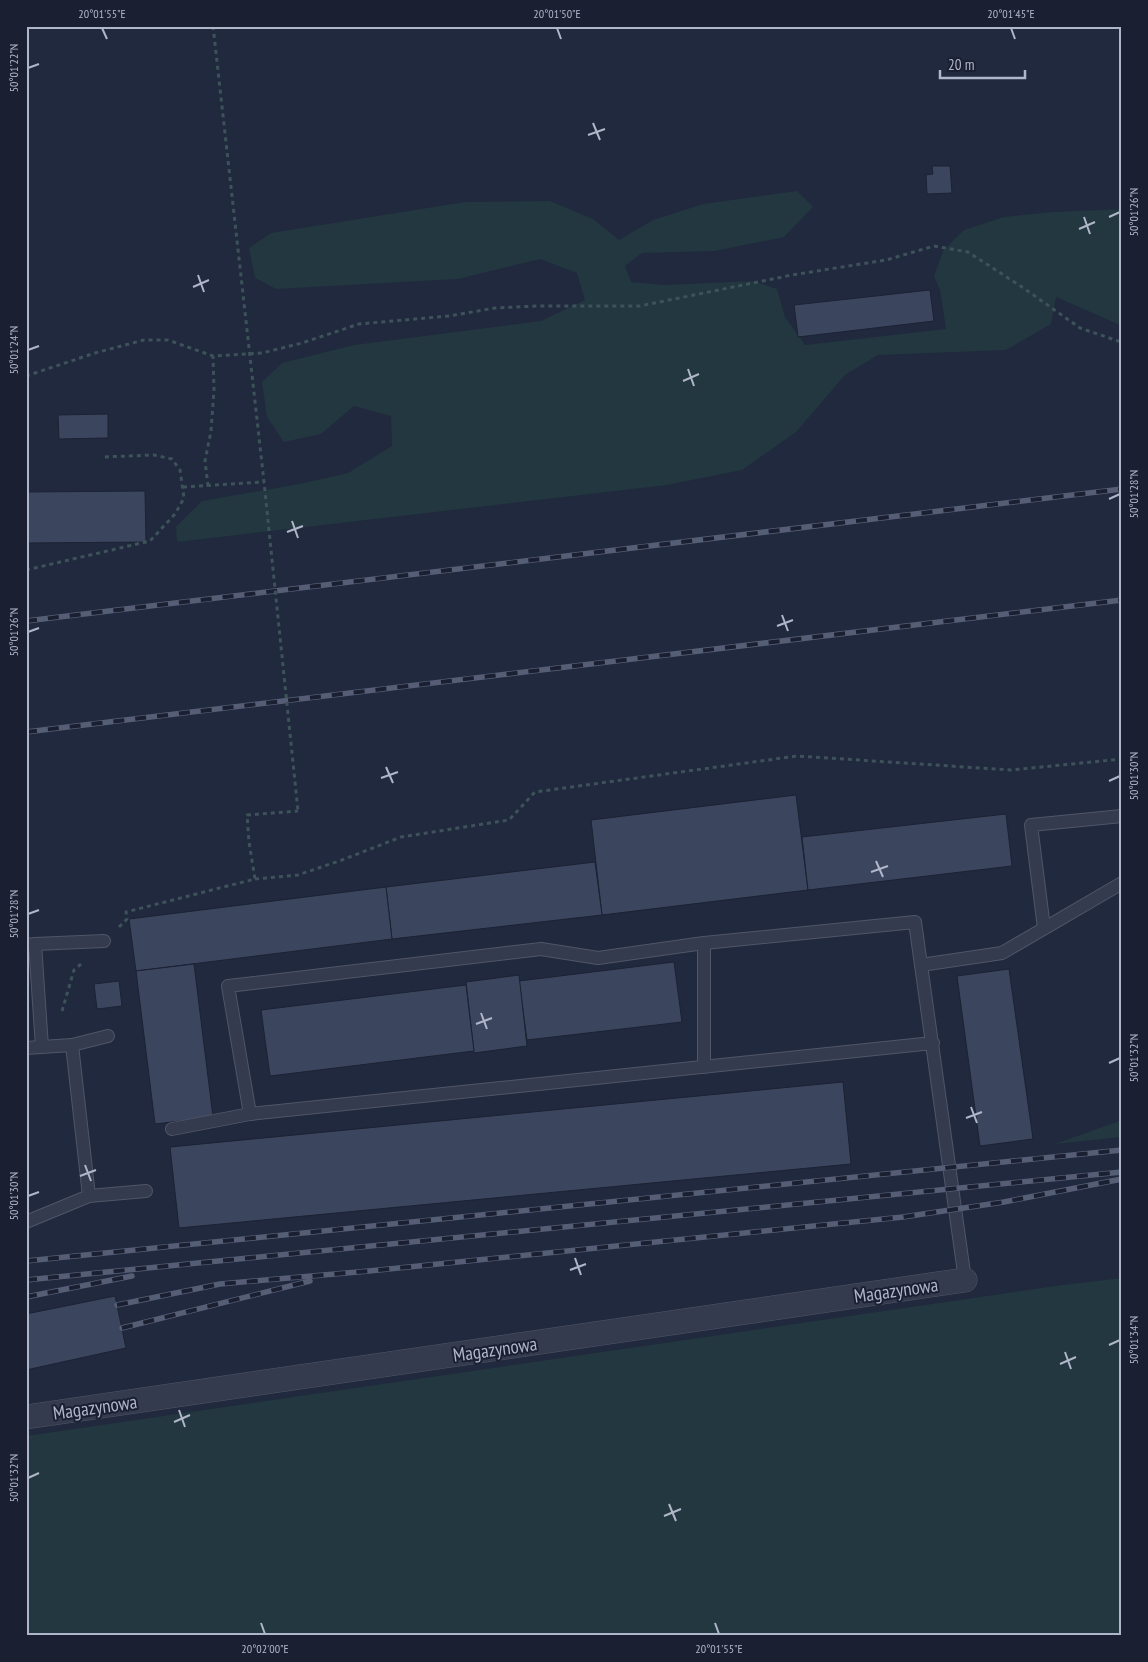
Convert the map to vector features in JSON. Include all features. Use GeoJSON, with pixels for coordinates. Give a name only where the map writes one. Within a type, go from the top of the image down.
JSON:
{"type":"FeatureCollection","features":[{"type":"Feature","properties":{"kind":"street","name":"Magazynowa"},"geometry":{"type":"LineString","coordinates":[[26,1417],[965,1280]]}},
{"type":"Feature","properties":{"kind":"lane"},"geometry":{"type":"LineString","coordinates":[[1044,928],[1031,825],[1122,816]]}},
{"type":"Feature","properties":{"kind":"lane"},"geometry":{"type":"LineString","coordinates":[[921,964],[1002,953],[1122,883]]}},
{"type":"Feature","properties":{"kind":"lane"},"geometry":{"type":"LineString","coordinates":[[250,1114],[228,986],[541,949],[598,958],[704,943],[915,922],[965,1280]]}},
{"type":"Feature","properties":{"kind":"lane"},"geometry":{"type":"LineString","coordinates":[[42,1047],[30,945],[104,941]]}},
{"type":"Feature","properties":{"kind":"lane"},"geometry":{"type":"LineString","coordinates":[[704,943],[704,1067]]}},
{"type":"Feature","properties":{"kind":"lane"},"geometry":{"type":"LineString","coordinates":[[26,1048],[72,1045],[108,1036]]}},
{"type":"Feature","properties":{"kind":"lane"},"geometry":{"type":"LineString","coordinates":[[172,1129],[250,1114],[933,1043]]}},
{"type":"Feature","properties":{"kind":"lane"},"geometry":{"type":"LineString","coordinates":[[72,1045],[89,1196]]}},
{"type":"Feature","properties":{"kind":"lane"},"geometry":{"type":"LineString","coordinates":[[26,1222],[89,1196],[146,1190]]}},
{"type":"Feature","properties":{"kind":"path"},"geometry":{"type":"LineString","coordinates":[[214,26],[298,811],[247,815],[255,879]]}},
{"type":"Feature","properties":{"kind":"path"},"geometry":{"type":"LineString","coordinates":[[26,376],[96,353],[144,340],[168,340],[213,356],[262,353],[302,343],[359,324],[402,322],[494,308],[640,306],[792,275],[886,260],[934,246],[968,252],[1080,328],[1122,341]]}},
{"type":"Feature","properties":{"kind":"path"},"geometry":{"type":"LineString","coordinates":[[208,486],[205,461],[211,431],[214,390],[213,356]]}},
{"type":"Feature","properties":{"kind":"path"},"geometry":{"type":"LineString","coordinates":[[26,570],[150,541],[176,514],[184,498],[180,470],[172,458],[154,455],[104,457]]}},
{"type":"Feature","properties":{"kind":"path"},"geometry":{"type":"LineString","coordinates":[[183,487],[264,482]]}},
{"type":"Feature","properties":{"kind":"path"},"geometry":{"type":"LineString","coordinates":[[60,1017],[74,970],[127,919],[126,912],[255,879],[298,875],[401,837],[509,820],[534,792],[797,756],[1011,770],[1122,759]]}},
{"type":"Feature","properties":{"kind":"shaded area"},"geometry":{"type":"Polygon","coordinates":[[[797,191],[813,207],[784,237],[714,251],[642,253],[625,266],[631,282],[663,285],[753,281],[777,289],[785,317],[805,345],[946,329],[940,290],[934,276],[943,251],[964,230],[1004,217],[1053,212],[1122,209],[1122,326],[1056,297],[1051,324],[1006,350],[878,355],[845,375],[796,432],[742,470],[667,485],[177,542],[176,527],[202,501],[299,484],[348,473],[392,446],[391,416],[354,406],[321,434],[284,442],[267,417],[262,382],[282,363],[354,345],[541,321],[585,300],[577,273],[540,259],[458,279],[276,289],[255,278],[249,248],[271,233],[465,202],[550,201],[593,219],[619,240],[653,220],[703,204],[797,191]]]}},
{"type":"Feature","properties":{"kind":"shaded area"},"geometry":{"type":"Polygon","coordinates":[[[1122,1120],[1122,1137],[1055,1144],[1122,1120]]]}},
{"type":"Feature","properties":{"kind":"shaded area"},"geometry":{"type":"Polygon","coordinates":[[[1122,1278],[1122,1636],[26,1636],[26,1436],[1055,1286],[1122,1278]]]}},
{"type":"Feature","properties":{"kind":"building"},"geometry":{"type":"Polygon","coordinates":[[[932,166],[950,166],[952,193],[927,194],[926,175],[933,174],[932,166]]]}},
{"type":"Feature","properties":{"kind":"building"},"geometry":{"type":"Polygon","coordinates":[[[930,290],[934,321],[798,337],[794,305],[930,290]]]}},
{"type":"Feature","properties":{"kind":"building"},"geometry":{"type":"Polygon","coordinates":[[[108,414],[108,438],[59,439],[58,415],[108,414]]]}},
{"type":"Feature","properties":{"kind":"building"},"geometry":{"type":"Polygon","coordinates":[[[145,491],[146,542],[26,543],[26,492],[145,491]]]}},
{"type":"Feature","properties":{"kind":"building"},"geometry":{"type":"Polygon","coordinates":[[[796,795],[808,890],[602,915],[591,820],[796,795]]]}},
{"type":"Feature","properties":{"kind":"building"},"geometry":{"type":"Polygon","coordinates":[[[1006,814],[1012,866],[808,890],[802,837],[1006,814]]]}},
{"type":"Feature","properties":{"kind":"building"},"geometry":{"type":"Polygon","coordinates":[[[595,862],[602,915],[392,939],[386,887],[595,862]]]}},
{"type":"Feature","properties":{"kind":"building"},"geometry":{"type":"Polygon","coordinates":[[[386,887],[392,939],[136,971],[129,919],[386,887]]]}},
{"type":"Feature","properties":{"kind":"building"},"geometry":{"type":"Polygon","coordinates":[[[674,962],[682,1022],[527,1040],[519,981],[674,962]]]}},
{"type":"Feature","properties":{"kind":"building"},"geometry":{"type":"Polygon","coordinates":[[[194,964],[213,1117],[155,1124],[136,971],[194,964]]]}},
{"type":"Feature","properties":{"kind":"building"},"geometry":{"type":"Polygon","coordinates":[[[1009,969],[1033,1139],[980,1146],[957,976],[1009,969]]]}},
{"type":"Feature","properties":{"kind":"building"},"geometry":{"type":"Polygon","coordinates":[[[519,975],[527,1046],[474,1053],[466,982],[519,975]]]}},
{"type":"Feature","properties":{"kind":"building"},"geometry":{"type":"Polygon","coordinates":[[[119,981],[122,1006],[97,1009],[94,984],[119,981]]]}},
{"type":"Feature","properties":{"kind":"building"},"geometry":{"type":"Polygon","coordinates":[[[466,985],[474,1051],[270,1076],[261,1010],[466,985]]]}},
{"type":"Feature","properties":{"kind":"building"},"geometry":{"type":"Polygon","coordinates":[[[843,1082],[851,1164],[179,1228],[170,1147],[843,1082]]]}},
{"type":"Feature","properties":{"kind":"building"},"geometry":{"type":"Polygon","coordinates":[[[115,1296],[126,1348],[26,1370],[26,1314],[115,1296]]]}},
{"type":"Feature","properties":{"kind":"railway"},"geometry":{"type":"LineString","coordinates":[[26,621],[1122,489]]}},
{"type":"Feature","properties":{"kind":"railway"},"geometry":{"type":"LineString","coordinates":[[26,732],[1122,600]]}},
{"type":"Feature","properties":{"kind":"railway"},"geometry":{"type":"LineString","coordinates":[[26,1261],[1122,1150]]}},
{"type":"Feature","properties":{"kind":"railway"},"geometry":{"type":"LineString","coordinates":[[26,1280],[1122,1172]]}},
{"type":"Feature","properties":{"kind":"railway"},"geometry":{"type":"LineString","coordinates":[[117,1305],[220,1284],[369,1271],[903,1217],[1004,1202],[1122,1179]]}},
{"type":"Feature","properties":{"kind":"railway"},"geometry":{"type":"LineString","coordinates":[[26,1297],[132,1276]]}},
{"type":"Feature","properties":{"kind":"railway"},"geometry":{"type":"LineString","coordinates":[[122,1328],[310,1281]]}}]}
